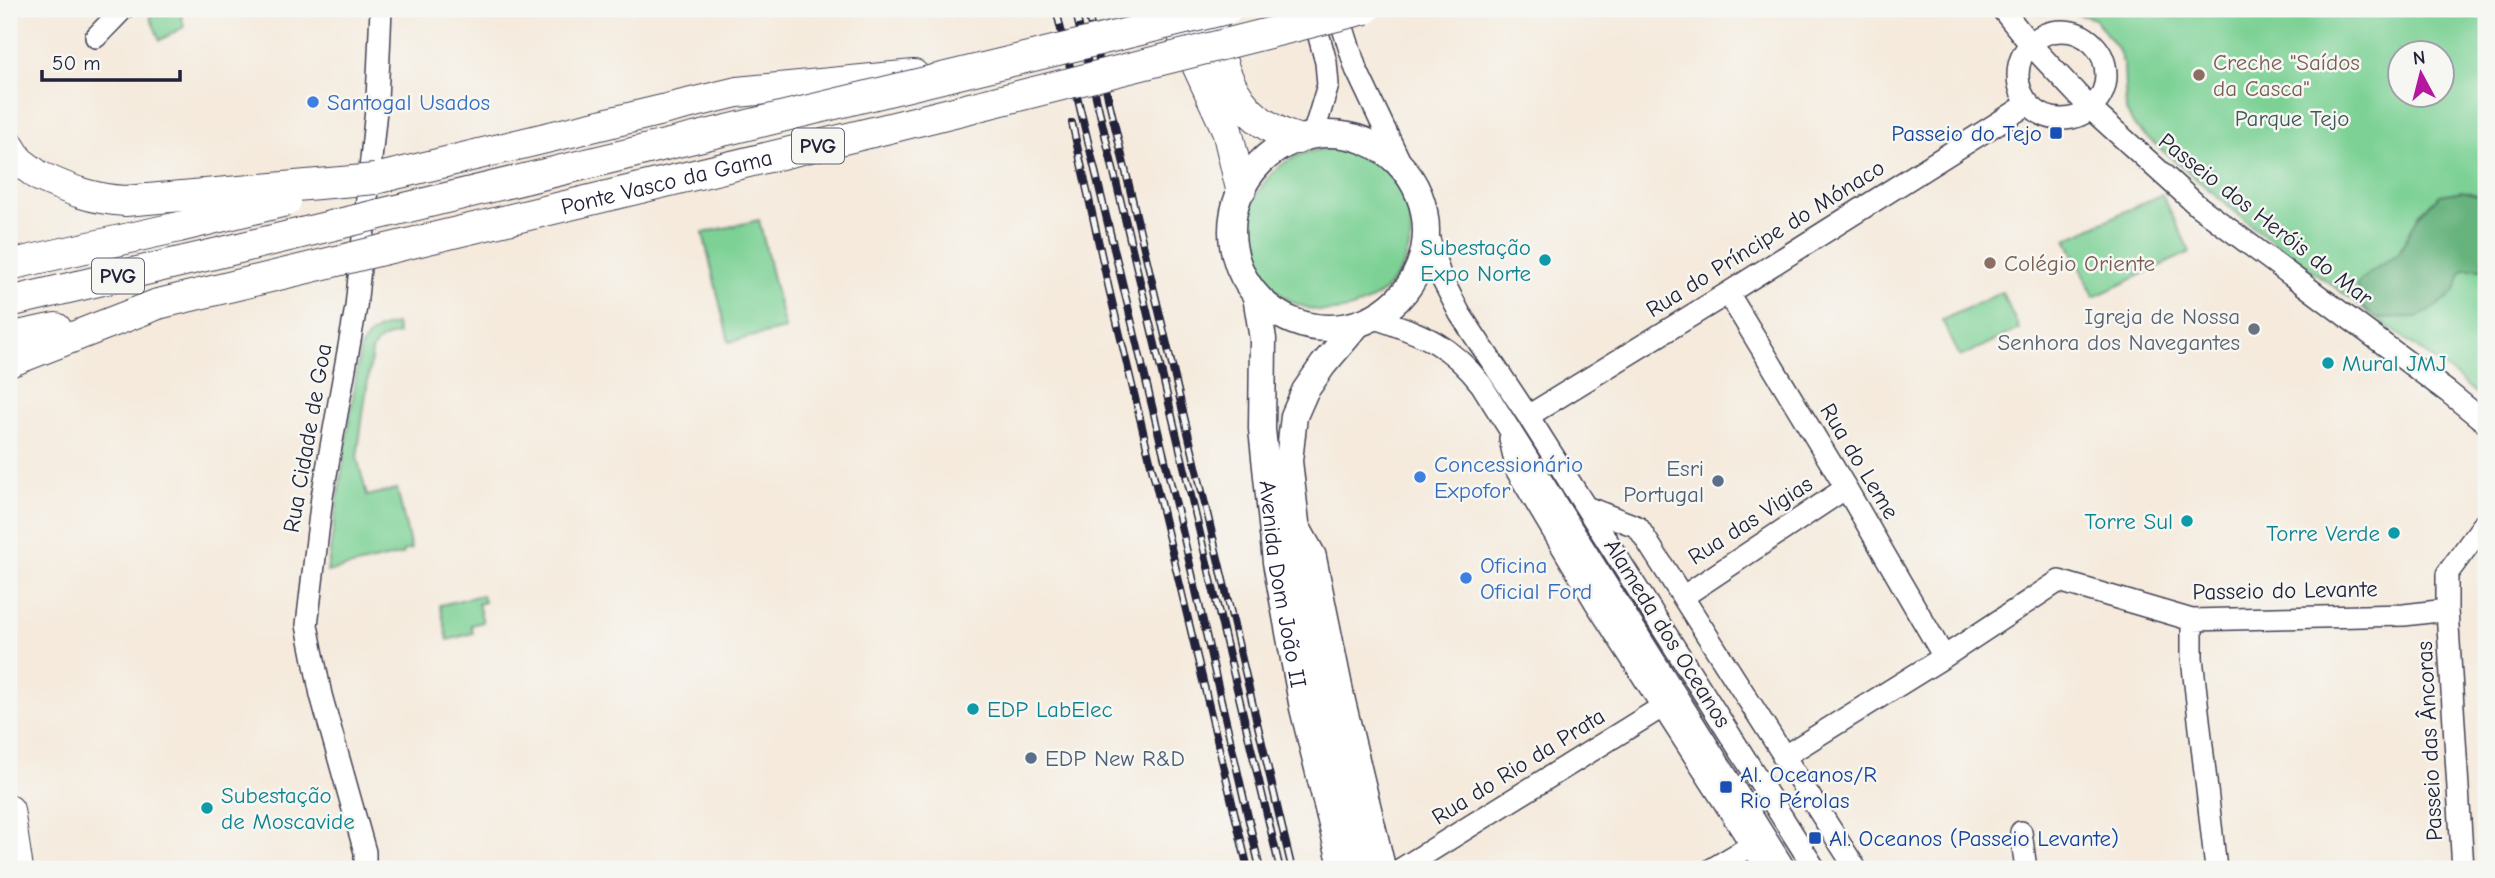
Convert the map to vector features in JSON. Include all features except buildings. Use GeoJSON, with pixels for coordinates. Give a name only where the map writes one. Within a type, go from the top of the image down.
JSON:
{"type":"FeatureCollection","features":[{"type":"Feature","properties":{"kind":"highway"},"geometry":{"type":"LineString","coordinates":[[1171,9],[1231,141],[1241,189]]}},
{"type":"Feature","properties":{"kind":"highway"},"geometry":{"type":"LineString","coordinates":[[1190,9],[1209,90]]}},
{"type":"Feature","properties":{"kind":"highway"},"geometry":{"type":"LineString","coordinates":[[1209,9],[1222,68],[1241,100],[1273,130],[1305,137]]}},
{"type":"Feature","properties":{"kind":"highway","name":"Ponte Vasco da Gama"},"geometry":{"type":"LineString","coordinates":[[9,302],[1229,9]]}},
{"type":"Feature","properties":{"kind":"highway","name":"Ponte Vasco da Gama"},"geometry":{"type":"LineString","coordinates":[[9,338],[898,126],[1365,9]]}},
{"type":"Feature","properties":{"kind":"highway"},"geometry":{"type":"LineString","coordinates":[[9,265],[178,228],[737,92],[971,70]]}},
{"type":"Feature","properties":{"kind":"highway"},"geometry":{"type":"LineString","coordinates":[[9,145],[19,161],[39,176],[77,194],[98,199],[125,201],[375,179]]}},
{"type":"Feature","properties":{"kind":"highway"},"geometry":{"type":"LineString","coordinates":[[9,362],[158,304]]}},
{"type":"Feature","properties":{"kind":"highway"},"geometry":{"type":"LineString","coordinates":[[9,810],[18,869]]}},
{"type":"Feature","properties":{"kind":"main road"},"geometry":{"type":"LineString","coordinates":[[1346,135],[1377,145],[1402,166],[1417,187],[1426,211],[1427,236],[1420,269],[1402,297],[1366,321],[1330,329],[1303,325],[1277,314],[1256,296],[1240,273],[1232,245],[1232,216],[1241,189],[1255,167],[1274,150],[1305,137],[1346,135]]}},
{"type":"Feature","properties":{"kind":"main road","name":"Avenida Dom João II"},"geometry":{"type":"LineString","coordinates":[[1256,296],[1263,339],[1262,429],[1276,562],[1303,708],[1343,869]]}},
{"type":"Feature","properties":{"kind":"main road","name":"Avenida Dom João II"},"geometry":{"type":"LineString","coordinates":[[1366,321],[1310,384],[1294,416],[1289,461],[1294,517],[1326,703],[1367,869]]}},
{"type":"Feature","properties":{"kind":"street"},"geometry":{"type":"LineString","coordinates":[[96,37],[123,9]]}},
{"type":"Feature","properties":{"kind":"street","name":"Rua Cidade de Goa"},"geometry":{"type":"LineString","coordinates":[[365,869],[365,852],[321,695],[307,625],[321,497],[356,307],[377,100],[381,9]]}},
{"type":"Feature","properties":{"kind":"street"},"geometry":{"type":"LineString","coordinates":[[1305,137],[1328,85],[1326,62],[1311,9]]}},
{"type":"Feature","properties":{"kind":"street"},"geometry":{"type":"LineString","coordinates":[[1337,9],[1356,69],[1402,166]]}},
{"type":"Feature","properties":{"kind":"street","name":"Passeio dos Heróis do Mar"},"geometry":{"type":"LineString","coordinates":[[2002,9],[2030,44],[2092,110],[2198,206],[2437,383],[2486,423]]}},
{"type":"Feature","properties":{"kind":"street"},"geometry":{"type":"LineString","coordinates":[[2066,31],[2087,39],[2096,46],[2102,55],[2106,76],[2101,97],[2092,110],[2076,117],[2055,119],[2036,111],[2028,104],[2022,94],[2018,72],[2020,61],[2030,44],[2043,36],[2066,31]]}},
{"type":"Feature","properties":{"kind":"street","name":"Rua do Príncipe do Mónaco"},"geometry":{"type":"LineString","coordinates":[[1528,416],[2028,104]]}},
{"type":"Feature","properties":{"kind":"street","name":"Alameda dos Oceanos"},"geometry":{"type":"LineString","coordinates":[[1427,236],[1449,295],[1815,869]]}},
{"type":"Feature","properties":{"kind":"street","name":"Rua do Leme"},"geometry":{"type":"LineString","coordinates":[[1728,293],[1944,657]]}},
{"type":"Feature","properties":{"kind":"street","name":"Alameda dos Oceanos"},"geometry":{"type":"LineString","coordinates":[[1366,321],[1429,337],[1453,353],[1481,384],[1786,869]]}},
{"type":"Feature","properties":{"kind":"street","name":"Alameda dos Oceanos"},"geometry":{"type":"LineString","coordinates":[[1507,424],[1517,471],[1597,605],[1767,869]]}},
{"type":"Feature","properties":{"kind":"street","name":"Rua das Vigias"},"geometry":{"type":"LineString","coordinates":[[1684,596],[1846,488]]}},
{"type":"Feature","properties":{"kind":"street","name":"Alameda dos Oceanos"},"geometry":{"type":"LineString","coordinates":[[1586,507],[1638,527],[1856,869]]}},
{"type":"Feature","properties":{"kind":"street"},"geometry":{"type":"LineString","coordinates":[[1294,517],[1315,555],[1344,699],[1385,869]]}},
{"type":"Feature","properties":{"kind":"street"},"geometry":{"type":"LineString","coordinates":[[2447,610],[2447,574],[2486,521]]}},
{"type":"Feature","properties":{"kind":"street","name":"Passeio do Levante"},"geometry":{"type":"LineString","coordinates":[[1783,757],[1944,657],[2059,581],[2192,620],[2404,615],[2447,610]]}},
{"type":"Feature","properties":{"kind":"street","name":"Passeio das Âncoras"},"geometry":{"type":"LineString","coordinates":[[2447,610],[2463,869]]}},
{"type":"Feature","properties":{"kind":"street"},"geometry":{"type":"LineString","coordinates":[[2192,620],[2192,658],[2216,869]]}},
{"type":"Feature","properties":{"kind":"street","name":"Rua do Rio da Prata"},"geometry":{"type":"LineString","coordinates":[[1401,869],[1662,707]]}},
{"type":"Feature","properties":{"kind":"street"},"geometry":{"type":"LineString","coordinates":[[2021,832],[2026,869]]}},
{"type":"Feature","properties":{"kind":"street"},"geometry":{"type":"LineString","coordinates":[[1712,869],[1752,845]]}},
{"type":"Feature","properties":{"kind":"green space"},"geometry":{"type":"Polygon","coordinates":[[[158,9],[180,9],[184,27],[160,40],[150,17],[158,9]]]}},
{"type":"Feature","properties":{"kind":"green space","name":"Parque Tejo"},"geometry":{"type":"Polygon","coordinates":[[[2028,9],[2486,9],[2486,402],[2454,375],[2253,227],[2135,127],[2126,111],[2124,67],[2119,51],[2095,19],[2067,11],[2041,14],[2028,9]]]}},
{"type":"Feature","properties":{"kind":"green space"},"geometry":{"type":"Polygon","coordinates":[[[1330,149],[1361,155],[1387,173],[1405,199],[1411,230],[1405,261],[1387,287],[1361,305],[1330,311],[1299,305],[1273,287],[1255,261],[1249,230],[1255,199],[1273,173],[1299,155],[1330,149]]]}},
{"type":"Feature","properties":{"kind":"green space"},"geometry":{"type":"Polygon","coordinates":[[[2462,191],[2486,197],[2486,269],[2465,269],[2456,289],[2448,298],[2417,317],[2372,316],[2362,304],[2357,284],[2399,253],[2419,215],[2440,195],[2462,191]]]}},
{"type":"Feature","properties":{"kind":"green space"},"geometry":{"type":"Polygon","coordinates":[[[2162,194],[2190,252],[2094,297],[2066,239],[2162,194]]]}},
{"type":"Feature","properties":{"kind":"green space"},"geometry":{"type":"Polygon","coordinates":[[[759,220],[785,329],[729,342],[703,233],[759,220]]]}},
{"type":"Feature","properties":{"kind":"green space"},"geometry":{"type":"Polygon","coordinates":[[[2002,292],[2019,329],[1960,357],[1942,320],[2002,292]]]}},
{"type":"Feature","properties":{"kind":"green space"},"geometry":{"type":"Polygon","coordinates":[[[396,324],[398,334],[382,339],[372,351],[357,457],[367,496],[397,489],[411,549],[403,551],[403,554],[327,572],[360,349],[375,332],[396,324]]]}},
{"type":"Feature","properties":{"kind":"green space"},"geometry":{"type":"Polygon","coordinates":[[[482,595],[484,602],[478,604],[483,622],[471,625],[473,633],[448,640],[440,605],[482,595]]]}},
{"type":"Feature","properties":{"kind":"railway"},"geometry":{"type":"LineString","coordinates":[[1056,9],[1182,530],[1260,869]]}},
{"type":"Feature","properties":{"kind":"railway"},"geometry":{"type":"LineString","coordinates":[[1075,9],[1280,869]]}},
{"type":"Feature","properties":{"kind":"railway"},"geometry":{"type":"LineString","coordinates":[[1087,9],[1292,869]]}},
{"type":"Feature","properties":{"kind":"railway"},"geometry":{"type":"LineString","coordinates":[[1072,123],[1109,289],[1248,869]]}},
{"type":"Feature","properties":{"kind":"place","name":"Creche \"Saídos da Casca\""},"geometry":{"type":"Point","coordinates":[2199,75]}},
{"type":"Feature","properties":{"kind":"place","name":"Santogal Usados"},"geometry":{"type":"Point","coordinates":[313,102]}},
{"type":"Feature","properties":{"kind":"place","name":"Passeio do Tejo"},"geometry":{"type":"Point","coordinates":[2056,133]}},
{"type":"Feature","properties":{"kind":"place","name":"Subestação Expo Norte"},"geometry":{"type":"Point","coordinates":[1545,260]}},
{"type":"Feature","properties":{"kind":"place","name":"Colégio Oriente"},"geometry":{"type":"Point","coordinates":[1990,263]}},
{"type":"Feature","properties":{"kind":"place","name":"Igreja de Nossa Senhora dos Navegantes"},"geometry":{"type":"Point","coordinates":[2254,329]}},
{"type":"Feature","properties":{"kind":"place","name":"Mural JMJ"},"geometry":{"type":"Point","coordinates":[2328,363]}},
{"type":"Feature","properties":{"kind":"place","name":"Concessionário Expofor"},"geometry":{"type":"Point","coordinates":[1420,477]}},
{"type":"Feature","properties":{"kind":"place","name":"Esri Portugal"},"geometry":{"type":"Point","coordinates":[1718,481]}},
{"type":"Feature","properties":{"kind":"place","name":"Torre Sul"},"geometry":{"type":"Point","coordinates":[2187,521]}},
{"type":"Feature","properties":{"kind":"place","name":"Torre Verde"},"geometry":{"type":"Point","coordinates":[2394,533]}},
{"type":"Feature","properties":{"kind":"place","name":"Oficina Oficial Ford"},"geometry":{"type":"Point","coordinates":[1466,578]}},
{"type":"Feature","properties":{"kind":"place","name":"EDP LabElec"},"geometry":{"type":"Point","coordinates":[973,709]}},
{"type":"Feature","properties":{"kind":"place","name":"EDP New R&D"},"geometry":{"type":"Point","coordinates":[1031,758]}},
{"type":"Feature","properties":{"kind":"place","name":"Al. Oceanos/R Rio Pérolas"},"geometry":{"type":"Point","coordinates":[1726,787]}},
{"type":"Feature","properties":{"kind":"place","name":"Subestação de Moscavide"},"geometry":{"type":"Point","coordinates":[207,808]}},
{"type":"Feature","properties":{"kind":"place","name":"Al. Oceanos (Passeio Levante)"},"geometry":{"type":"Point","coordinates":[1815,838]}}]}
